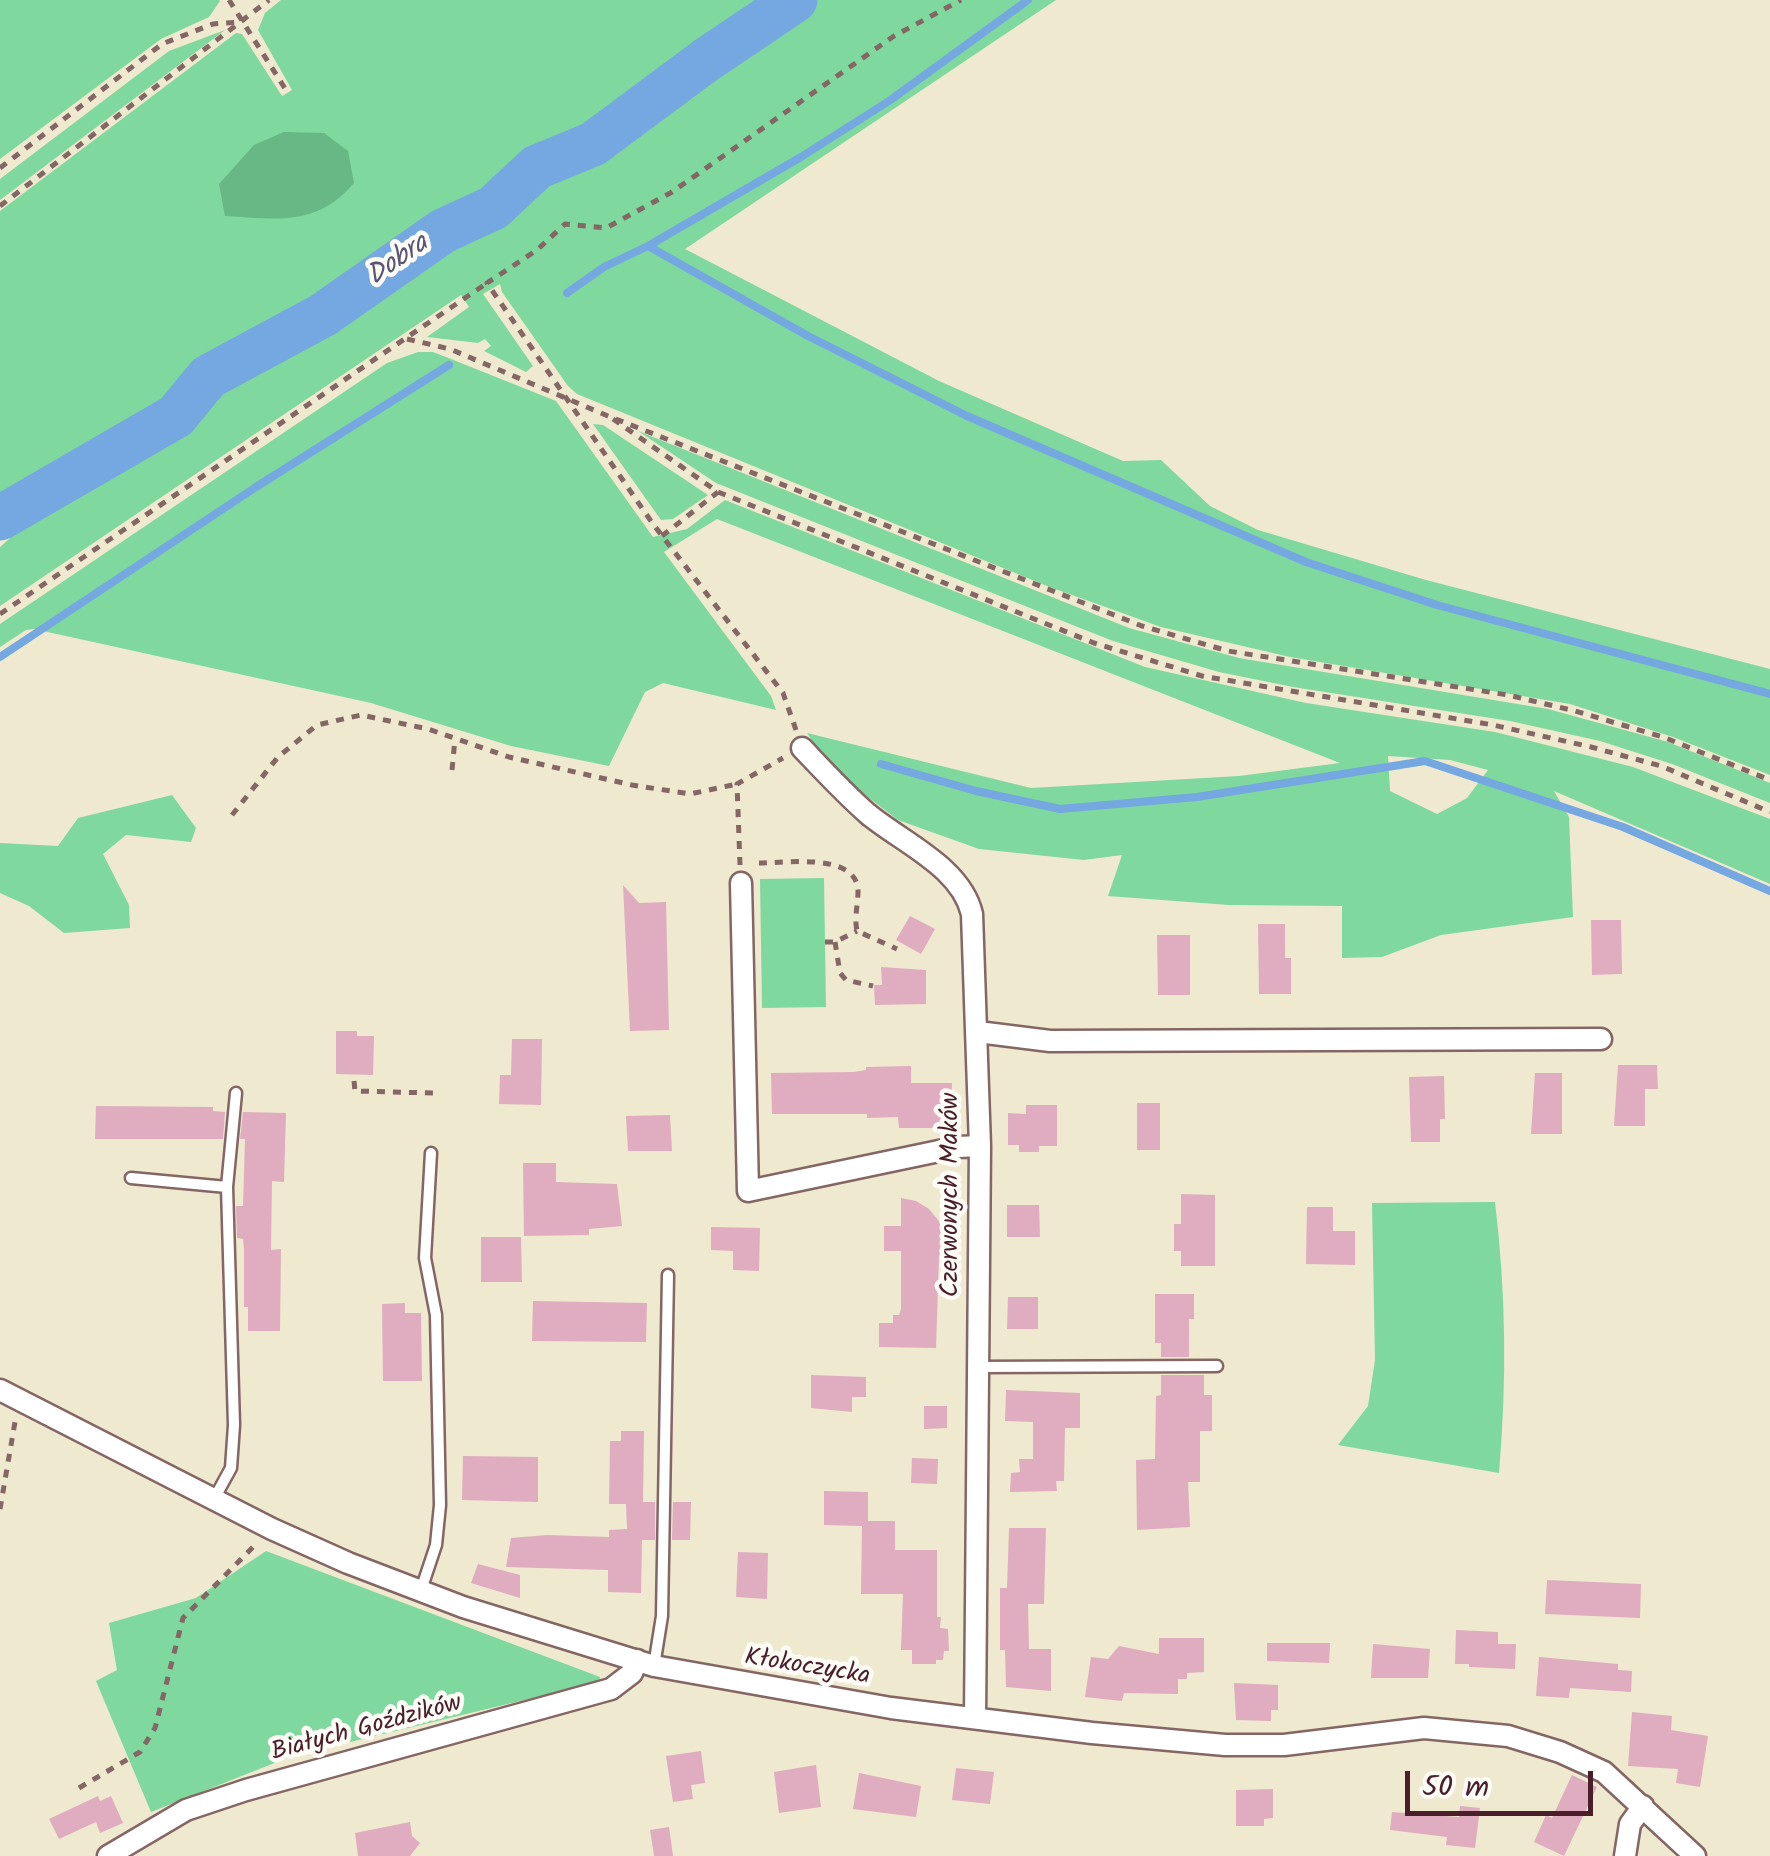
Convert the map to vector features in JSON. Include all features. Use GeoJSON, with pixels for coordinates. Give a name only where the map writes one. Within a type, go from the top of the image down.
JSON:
{"type":"FeatureCollection","features":[{"type":"Feature","properties":{"kind":"street","name":"Czerwonych Maków"},"geometry":{"type":"LineString","coordinates":[[802,748],[870,816],[958,882],[969,899],[978,1032],[980,1146],[975,1718]]}},
{"type":"Feature","properties":{"kind":"street"},"geometry":{"type":"LineString","coordinates":[[740,883],[748,1191],[958,1147],[980,1146]]}},
{"type":"Feature","properties":{"kind":"street"},"geometry":{"type":"LineString","coordinates":[[978,1032],[1050,1041],[1601,1039]]}},
{"type":"Feature","properties":{"kind":"street","name":"Kłokoczycka"},"geometry":{"type":"LineString","coordinates":[[9,1394],[272,1529],[463,1607],[646,1663],[891,1708],[1225,1745],[1284,1745],[1424,1728],[1490,1733],[1560,1752],[1604,1772],[1695,1856]]}},
{"type":"Feature","properties":{"kind":"street","name":"Białych Goździków"},"geometry":{"type":"LineString","coordinates":[[108,1856],[186,1810],[611,1689],[646,1663]]}},
{"type":"Feature","properties":{"kind":"street"},"geometry":{"type":"LineString","coordinates":[[1624,1856],[1630,1824],[1643,1806]]}},
{"type":"Feature","properties":{"kind":"lane"},"geometry":{"type":"LineString","coordinates":[[214,1499],[232,1468],[227,1187],[236,1093]]}},
{"type":"Feature","properties":{"kind":"lane"},"geometry":{"type":"LineString","coordinates":[[421,1590],[436,1546],[440,1505],[436,1315],[425,1258],[431,1153]]}},
{"type":"Feature","properties":{"kind":"lane"},"geometry":{"type":"LineString","coordinates":[[131,1178],[227,1187]]}},
{"type":"Feature","properties":{"kind":"lane"},"geometry":{"type":"LineString","coordinates":[[646,1663],[662,1616],[668,1275]]}},
{"type":"Feature","properties":{"kind":"lane"},"geometry":{"type":"LineString","coordinates":[[977,1367],[1217,1366]]}},
{"type":"Feature","properties":{"kind":"path"},"geometry":{"type":"LineString","coordinates":[[229,0],[286,90]]}},
{"type":"Feature","properties":{"kind":"path"},"geometry":{"type":"LineString","coordinates":[[0,206],[269,0]]}},
{"type":"Feature","properties":{"kind":"path"},"geometry":{"type":"LineString","coordinates":[[0,614],[537,250],[565,224],[606,228],[672,192],[894,36],[961,0]]}},
{"type":"Feature","properties":{"kind":"path"},"geometry":{"type":"LineString","coordinates":[[0,168],[162,44],[213,24],[243,22]]}},
{"type":"Feature","properties":{"kind":"path"},"geometry":{"type":"LineString","coordinates":[[232,816],[278,757],[317,725],[361,715],[396,721],[508,757],[632,786],[690,794],[737,784],[802,748],[783,693],[662,536],[487,283]]}},
{"type":"Feature","properties":{"kind":"path"},"geometry":{"type":"LineString","coordinates":[[407,339],[450,348],[608,416],[1142,626],[1228,651],[1508,695],[1576,711],[1663,738],[1770,780]]}},
{"type":"Feature","properties":{"kind":"path"},"geometry":{"type":"LineString","coordinates":[[608,416],[718,492],[1094,642],[1219,679],[1591,746],[1660,766],[1770,812]]}},
{"type":"Feature","properties":{"kind":"path"},"geometry":{"type":"LineString","coordinates":[[662,536],[718,492]]}},
{"type":"Feature","properties":{"kind":"path"},"geometry":{"type":"LineString","coordinates":[[452,770],[455,738]]}},
{"type":"Feature","properties":{"kind":"path"},"geometry":{"type":"LineString","coordinates":[[737,784],[740,883]]}},
{"type":"Feature","properties":{"kind":"path"},"geometry":{"type":"LineString","coordinates":[[760,863],[836,864],[849,871],[858,890],[856,931]]}},
{"type":"Feature","properties":{"kind":"path"},"geometry":{"type":"LineString","coordinates":[[825,942],[834,942],[856,931]]}},
{"type":"Feature","properties":{"kind":"path"},"geometry":{"type":"LineString","coordinates":[[856,931],[897,949]]}},
{"type":"Feature","properties":{"kind":"path"},"geometry":{"type":"LineString","coordinates":[[834,942],[840,973],[846,980],[873,986]]}},
{"type":"Feature","properties":{"kind":"path"},"geometry":{"type":"LineString","coordinates":[[354,1082],[355,1092],[433,1092]]}},
{"type":"Feature","properties":{"kind":"path"},"geometry":{"type":"LineString","coordinates":[[0,1509],[8,1472],[9,1394]]}},
{"type":"Feature","properties":{"kind":"path"},"geometry":{"type":"LineString","coordinates":[[79,1788],[140,1752],[155,1728],[182,1618],[272,1529]]}},
{"type":"Feature","properties":{"kind":"green space"},"geometry":{"type":"Polygon","coordinates":[[[0,0],[220,1],[209,17],[161,39],[0,159],[0,0]]]}},
{"type":"Feature","properties":{"kind":"green space"},"geometry":{"type":"Polygon","coordinates":[[[281,0],[790,0],[647,97],[609,130],[555,145],[521,167],[491,195],[439,216],[415,240],[0,504],[0,211],[236,33],[242,34],[282,96],[292,90],[258,30],[265,13],[281,0]]]}},
{"type":"Feature","properties":{"kind":"green space"},"geometry":{"type":"Polygon","coordinates":[[[807,0],[1056,0],[685,249],[939,381],[1123,461],[1161,460],[1210,506],[1258,530],[1426,580],[1770,669],[1770,775],[1673,737],[1570,704],[1290,657],[1161,627],[1047,586],[577,394],[500,284],[483,294],[533,366],[526,372],[484,351],[491,346],[485,339],[478,343],[427,337],[469,307],[461,295],[0,606],[0,547],[26,524],[183,429],[239,379],[379,292],[554,168],[609,142],[765,26],[807,0]]]}},
{"type":"Feature","properties":{"kind":"green space"},"geometry":{"type":"Polygon","coordinates":[[[225,30],[0,200],[0,179],[169,51],[225,30]]]}},
{"type":"Feature","properties":{"kind":"green space"},"geometry":{"type":"Polygon","coordinates":[[[284,132],[324,133],[348,151],[354,183],[340,197],[310,214],[279,218],[225,216],[219,184],[254,145],[284,132]]]}},
{"type":"Feature","properties":{"kind":"green space"},"geometry":{"type":"Polygon","coordinates":[[[418,352],[433,352],[556,401],[653,537],[687,529],[725,500],[1145,667],[1306,703],[1495,732],[1633,767],[1770,819],[1770,884],[1554,791],[1569,817],[1573,917],[1441,935],[1382,957],[1342,958],[1342,906],[1229,905],[1108,896],[1122,855],[1084,860],[979,849],[898,820],[831,769],[807,733],[1031,788],[1239,776],[1340,763],[717,519],[664,552],[771,696],[776,710],[663,683],[645,692],[609,766],[511,746],[371,703],[34,629],[0,647],[0,624],[387,363],[418,352]],[[1388,756],[1390,791],[1437,814],[1467,798],[1488,770],[1450,760],[1388,756]]]}},
{"type":"Feature","properties":{"kind":"green space"},"geometry":{"type":"Polygon","coordinates":[[[593,424],[603,425],[708,495],[673,519],[661,520],[593,424]]]}},
{"type":"Feature","properties":{"kind":"green space"},"geometry":{"type":"Polygon","coordinates":[[[638,431],[1129,628],[1239,658],[1548,709],[1668,742],[1770,783],[1770,803],[1672,764],[1600,741],[1510,721],[1219,672],[1113,641],[716,483],[638,431]]]}},
{"type":"Feature","properties":{"kind":"green space"},"geometry":{"type":"Polygon","coordinates":[[[172,795],[196,828],[191,842],[126,835],[103,854],[129,905],[130,928],[64,933],[29,906],[0,893],[0,843],[58,846],[78,818],[172,795]]]}},
{"type":"Feature","properties":{"kind":"green space"},"geometry":{"type":"Polygon","coordinates":[[[824,878],[826,1007],[762,1008],[760,879],[824,878]]]}},
{"type":"Feature","properties":{"kind":"green space"},"geometry":{"type":"Polygon","coordinates":[[[1495,1202],[1504,1337],[1499,1473],[1338,1445],[1368,1406],[1375,1360],[1372,1203],[1495,1202]]]}},
{"type":"Feature","properties":{"kind":"green space"},"geometry":{"type":"Polygon","coordinates":[[[266,1551],[600,1677],[599,1682],[292,1756],[151,1812],[96,1681],[117,1670],[109,1623],[196,1598],[266,1551]]]}},
{"type":"Feature","properties":{"kind":"building"},"geometry":{"type":"Polygon","coordinates":[[[623,885],[639,903],[666,902],[669,1030],[630,1031],[623,885]]]}},
{"type":"Feature","properties":{"kind":"building"},"geometry":{"type":"Polygon","coordinates":[[[910,916],[935,929],[921,954],[896,940],[910,916]]]}},
{"type":"Feature","properties":{"kind":"building"},"geometry":{"type":"Polygon","coordinates":[[[1591,920],[1621,920],[1622,974],[1592,975],[1591,920]]]}},
{"type":"Feature","properties":{"kind":"building"},"geometry":{"type":"Polygon","coordinates":[[[1258,924],[1285,924],[1285,958],[1291,958],[1291,994],[1259,994],[1258,924]]]}},
{"type":"Feature","properties":{"kind":"building"},"geometry":{"type":"Polygon","coordinates":[[[1157,935],[1190,935],[1190,995],[1158,995],[1157,935]]]}},
{"type":"Feature","properties":{"kind":"building"},"geometry":{"type":"Polygon","coordinates":[[[881,967],[926,970],[926,1004],[875,1005],[874,985],[882,985],[881,967]]]}},
{"type":"Feature","properties":{"kind":"building"},"geometry":{"type":"Polygon","coordinates":[[[336,1031],[374,1036],[373,1075],[336,1074],[336,1031]]]}},
{"type":"Feature","properties":{"kind":"building"},"geometry":{"type":"Polygon","coordinates":[[[512,1039],[542,1039],[541,1105],[499,1104],[500,1075],[511,1075],[512,1039]]]}},
{"type":"Feature","properties":{"kind":"building"},"geometry":{"type":"Polygon","coordinates":[[[1618,1065],[1657,1065],[1658,1089],[1645,1089],[1645,1126],[1614,1126],[1618,1065]]]}},
{"type":"Feature","properties":{"kind":"building"},"geometry":{"type":"Polygon","coordinates":[[[911,1066],[911,1083],[952,1083],[951,1118],[941,1118],[941,1128],[899,1128],[898,1117],[867,1118],[867,1114],[772,1114],[771,1073],[854,1072],[866,1067],[911,1066]]]}},
{"type":"Feature","properties":{"kind":"building"},"geometry":{"type":"Polygon","coordinates":[[[1535,1073],[1562,1073],[1562,1134],[1531,1134],[1535,1073]]]}},
{"type":"Feature","properties":{"kind":"building"},"geometry":{"type":"Polygon","coordinates":[[[1444,1076],[1445,1119],[1440,1119],[1440,1142],[1411,1142],[1409,1077],[1444,1076]]]}},
{"type":"Feature","properties":{"kind":"building"},"geometry":{"type":"Polygon","coordinates":[[[1137,1103],[1160,1103],[1160,1150],[1137,1150],[1137,1103]]]}},
{"type":"Feature","properties":{"kind":"building"},"geometry":{"type":"Polygon","coordinates":[[[1026,1105],[1057,1105],[1057,1146],[1039,1146],[1039,1152],[1019,1152],[1019,1145],[1008,1145],[1008,1113],[1026,1114],[1026,1105]]]}},
{"type":"Feature","properties":{"kind":"building"},"geometry":{"type":"Polygon","coordinates":[[[96,1106],[213,1107],[213,1111],[225,1112],[223,1139],[95,1139],[96,1106]]]}},
{"type":"Feature","properties":{"kind":"building"},"geometry":{"type":"Polygon","coordinates":[[[243,1112],[286,1113],[284,1182],[272,1181],[271,1250],[281,1249],[280,1331],[248,1331],[244,1249],[243,1239],[237,1238],[236,1206],[243,1206],[243,1112]]]}},
{"type":"Feature","properties":{"kind":"building"},"geometry":{"type":"Polygon","coordinates":[[[670,1115],[672,1151],[628,1151],[626,1116],[670,1115]]]}},
{"type":"Feature","properties":{"kind":"building"},"geometry":{"type":"Polygon","coordinates":[[[523,1163],[556,1163],[556,1182],[617,1184],[622,1226],[589,1229],[589,1235],[524,1236],[523,1163]]]}},
{"type":"Feature","properties":{"kind":"building"},"geometry":{"type":"Polygon","coordinates":[[[1181,1194],[1215,1195],[1215,1266],[1181,1266],[1181,1251],[1174,1251],[1174,1224],[1181,1224],[1181,1194]]]}},
{"type":"Feature","properties":{"kind":"building"},"geometry":{"type":"Polygon","coordinates":[[[901,1198],[929,1209],[939,1221],[944,1240],[939,1257],[936,1348],[879,1347],[879,1323],[893,1323],[893,1315],[899,1315],[901,1309],[901,1251],[884,1251],[884,1226],[901,1226],[901,1198]]]}},
{"type":"Feature","properties":{"kind":"building"},"geometry":{"type":"Polygon","coordinates":[[[1007,1205],[1039,1205],[1040,1237],[1007,1237],[1007,1205]]]}},
{"type":"Feature","properties":{"kind":"building"},"geometry":{"type":"Polygon","coordinates":[[[1307,1207],[1333,1207],[1333,1231],[1355,1231],[1355,1265],[1306,1264],[1307,1207]]]}},
{"type":"Feature","properties":{"kind":"building"},"geometry":{"type":"Polygon","coordinates":[[[711,1227],[760,1228],[759,1271],[733,1270],[733,1251],[711,1250],[711,1227]]]}},
{"type":"Feature","properties":{"kind":"building"},"geometry":{"type":"Polygon","coordinates":[[[481,1237],[521,1237],[522,1282],[481,1282],[481,1237]]]}},
{"type":"Feature","properties":{"kind":"building"},"geometry":{"type":"Polygon","coordinates":[[[1155,1294],[1194,1294],[1194,1319],[1189,1319],[1189,1357],[1161,1357],[1161,1343],[1155,1343],[1155,1294]]]}},
{"type":"Feature","properties":{"kind":"building"},"geometry":{"type":"Polygon","coordinates":[[[1008,1297],[1038,1297],[1038,1329],[1007,1329],[1008,1297]]]}},
{"type":"Feature","properties":{"kind":"building"},"geometry":{"type":"Polygon","coordinates":[[[533,1301],[647,1303],[646,1342],[532,1341],[533,1301]]]}},
{"type":"Feature","properties":{"kind":"building"},"geometry":{"type":"Polygon","coordinates":[[[405,1303],[405,1313],[421,1313],[422,1381],[383,1381],[382,1304],[405,1303]]]}},
{"type":"Feature","properties":{"kind":"building"},"geometry":{"type":"Polygon","coordinates":[[[811,1375],[866,1377],[866,1397],[852,1397],[852,1412],[811,1408],[811,1375]]]}},
{"type":"Feature","properties":{"kind":"building"},"geometry":{"type":"Polygon","coordinates":[[[1161,1375],[1204,1375],[1204,1395],[1212,1395],[1212,1431],[1200,1431],[1200,1482],[1188,1482],[1190,1527],[1137,1530],[1136,1460],[1155,1459],[1156,1396],[1161,1395],[1161,1375]]]}},
{"type":"Feature","properties":{"kind":"building"},"geometry":{"type":"Polygon","coordinates":[[[1006,1390],[1080,1393],[1080,1428],[1065,1428],[1064,1481],[1056,1481],[1057,1491],[1010,1492],[1011,1473],[1020,1472],[1019,1459],[1033,1459],[1033,1422],[1005,1421],[1006,1390]]]}},
{"type":"Feature","properties":{"kind":"building"},"geometry":{"type":"Polygon","coordinates":[[[924,1406],[947,1406],[947,1428],[924,1429],[924,1406]]]}},
{"type":"Feature","properties":{"kind":"building"},"geometry":{"type":"Polygon","coordinates":[[[621,1431],[644,1431],[643,1502],[655,1502],[655,1540],[642,1540],[641,1593],[608,1592],[608,1570],[506,1567],[511,1538],[609,1537],[609,1530],[627,1529],[626,1504],[609,1504],[610,1441],[621,1441],[621,1431]]]}},
{"type":"Feature","properties":{"kind":"building"},"geometry":{"type":"Polygon","coordinates":[[[463,1456],[538,1457],[538,1502],[462,1500],[463,1456]]]}},
{"type":"Feature","properties":{"kind":"building"},"geometry":{"type":"Polygon","coordinates":[[[912,1458],[938,1459],[937,1484],[911,1483],[912,1458]]]}},
{"type":"Feature","properties":{"kind":"building"},"geometry":{"type":"Polygon","coordinates":[[[824,1491],[868,1492],[868,1521],[895,1521],[895,1550],[937,1550],[937,1617],[941,1617],[940,1628],[948,1629],[949,1651],[944,1651],[943,1660],[936,1660],[936,1664],[912,1664],[912,1650],[901,1650],[903,1594],[861,1594],[862,1526],[824,1525],[824,1491]]]}},
{"type":"Feature","properties":{"kind":"building"},"geometry":{"type":"Polygon","coordinates":[[[673,1502],[691,1502],[690,1540],[672,1540],[673,1502]]]}},
{"type":"Feature","properties":{"kind":"building"},"geometry":{"type":"Polygon","coordinates":[[[1009,1528],[1046,1528],[1044,1604],[1028,1604],[1029,1649],[1051,1649],[1051,1691],[1006,1687],[1005,1650],[1000,1650],[1000,1588],[1007,1588],[1009,1528]]]}},
{"type":"Feature","properties":{"kind":"building"},"geometry":{"type":"Polygon","coordinates":[[[738,1552],[768,1553],[767,1599],[736,1597],[738,1552]]]}},
{"type":"Feature","properties":{"kind":"building"},"geometry":{"type":"Polygon","coordinates":[[[478,1564],[520,1575],[520,1598],[471,1583],[478,1564]]]}},
{"type":"Feature","properties":{"kind":"building"},"geometry":{"type":"Polygon","coordinates":[[[1547,1580],[1641,1584],[1640,1618],[1545,1614],[1547,1580]]]}},
{"type":"Feature","properties":{"kind":"building"},"geometry":{"type":"Polygon","coordinates":[[[1456,1630],[1498,1632],[1498,1644],[1516,1644],[1515,1669],[1455,1664],[1456,1630]]]}},
{"type":"Feature","properties":{"kind":"building"},"geometry":{"type":"Polygon","coordinates":[[[1159,1638],[1204,1638],[1204,1672],[1187,1673],[1187,1679],[1178,1679],[1178,1694],[1124,1693],[1122,1701],[1085,1697],[1091,1657],[1108,1659],[1119,1646],[1159,1654],[1159,1638]]]}},
{"type":"Feature","properties":{"kind":"building"},"geometry":{"type":"Polygon","coordinates":[[[1267,1643],[1330,1643],[1329,1663],[1267,1661],[1267,1643]]]}},
{"type":"Feature","properties":{"kind":"building"},"geometry":{"type":"Polygon","coordinates":[[[1373,1644],[1430,1649],[1428,1678],[1371,1678],[1373,1644]]]}},
{"type":"Feature","properties":{"kind":"building"},"geometry":{"type":"Polygon","coordinates":[[[1539,1657],[1618,1664],[1618,1670],[1632,1671],[1631,1692],[1570,1688],[1569,1698],[1536,1696],[1539,1657]]]}},
{"type":"Feature","properties":{"kind":"building"},"geometry":{"type":"Polygon","coordinates":[[[1234,1683],[1278,1685],[1278,1710],[1271,1710],[1271,1721],[1236,1720],[1234,1683]]]}},
{"type":"Feature","properties":{"kind":"building"},"geometry":{"type":"Polygon","coordinates":[[[1632,1712],[1672,1716],[1671,1730],[1708,1736],[1700,1787],[1676,1783],[1678,1769],[1628,1766],[1632,1712]]]}},
{"type":"Feature","properties":{"kind":"building"},"geometry":{"type":"Polygon","coordinates":[[[701,1751],[705,1783],[691,1785],[693,1799],[673,1802],[666,1756],[701,1751]]]}},
{"type":"Feature","properties":{"kind":"building"},"geometry":{"type":"Polygon","coordinates":[[[816,1765],[821,1807],[779,1813],[774,1772],[816,1765]]]}},
{"type":"Feature","properties":{"kind":"building"},"geometry":{"type":"Polygon","coordinates":[[[956,1768],[994,1772],[990,1804],[952,1800],[956,1768]]]}},
{"type":"Feature","properties":{"kind":"building"},"geometry":{"type":"Polygon","coordinates":[[[859,1773],[921,1786],[916,1817],[853,1809],[859,1773]]]}},
{"type":"Feature","properties":{"kind":"building"},"geometry":{"type":"Polygon","coordinates":[[[1572,1775],[1597,1787],[1564,1856],[1534,1842],[1546,1815],[1552,1818],[1572,1775]]]}},
{"type":"Feature","properties":{"kind":"building"},"geometry":{"type":"Polygon","coordinates":[[[1273,1789],[1273,1818],[1264,1819],[1264,1826],[1236,1826],[1236,1790],[1273,1789]]]}},
{"type":"Feature","properties":{"kind":"building"},"geometry":{"type":"Polygon","coordinates":[[[98,1796],[100,1801],[111,1796],[123,1823],[100,1833],[96,1822],[59,1839],[49,1819],[98,1796]]]}},
{"type":"Feature","properties":{"kind":"building"},"geometry":{"type":"Polygon","coordinates":[[[1460,1806],[1480,1808],[1475,1848],[1446,1845],[1447,1837],[1390,1830],[1392,1812],[1459,1817],[1460,1806]]]}},
{"type":"Feature","properties":{"kind":"building"},"geometry":{"type":"Polygon","coordinates":[[[410,1822],[412,1836],[420,1843],[410,1856],[358,1856],[355,1833],[410,1822]]]}},
{"type":"Feature","properties":{"kind":"building"},"geometry":{"type":"Polygon","coordinates":[[[669,1827],[673,1856],[654,1856],[650,1830],[669,1827]]]}},
{"type":"Feature","properties":{"kind":"waterway","name":"Dobra"},"geometry":{"type":"LineString","coordinates":[[0,518],[176,416],[208,377],[323,315],[443,231],[493,208],[537,167],[593,144],[795,0]]}},
{"type":"Feature","properties":{"kind":"waterway"},"geometry":{"type":"LineString","coordinates":[[1028,0],[889,101],[648,246],[808,336],[967,416],[1306,562],[1437,605],[1770,694]]}},
{"type":"Feature","properties":{"kind":"waterway"},"geometry":{"type":"LineString","coordinates":[[567,293],[604,267],[648,246]]}},
{"type":"Feature","properties":{"kind":"waterway"},"geometry":{"type":"LineString","coordinates":[[0,657],[449,365]]}},
{"type":"Feature","properties":{"kind":"waterway"},"geometry":{"type":"LineString","coordinates":[[881,764],[976,791],[1060,809],[1197,797],[1425,761],[1623,827],[1770,891]]}}]}
